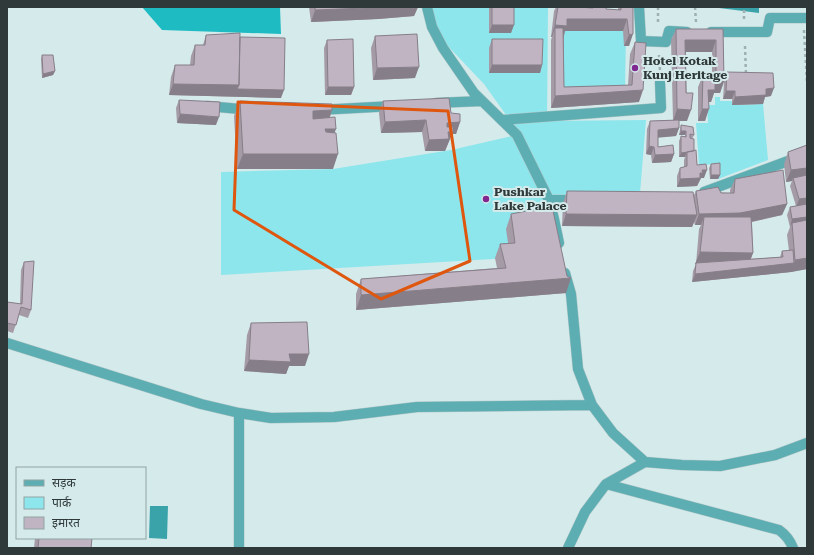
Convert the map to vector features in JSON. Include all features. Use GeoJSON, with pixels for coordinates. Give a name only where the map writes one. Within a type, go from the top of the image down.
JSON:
{"type":"FeatureCollection","features":[{"type":"Feature","properties":{"kind":"street"},"geometry":{"type":"LineString","coordinates":[[427,7],[432,27],[443,48],[474,93],[517,135],[549,200],[560,250]]}},
{"type":"Feature","properties":{"kind":"street"},"geometry":{"type":"LineString","coordinates":[[639,7],[641,41],[666,42],[669,31],[767,32],[770,18],[805,18]]}},
{"type":"Feature","properties":{"kind":"street"},"geometry":{"type":"LineString","coordinates":[[502,120],[660,108],[660,82]]}},
{"type":"Feature","properties":{"kind":"street"},"geometry":{"type":"LineString","coordinates":[[426,104],[482,101]]}},
{"type":"Feature","properties":{"kind":"street"},"geometry":{"type":"LineString","coordinates":[[198,105],[261,111]]}},
{"type":"Feature","properties":{"kind":"street"},"geometry":{"type":"LineString","coordinates":[[307,110],[402,105]]}},
{"type":"Feature","properties":{"kind":"street"},"geometry":{"type":"LineString","coordinates":[[693,195],[807,154]]}},
{"type":"Feature","properties":{"kind":"street"},"geometry":{"type":"LineString","coordinates":[[549,200],[587,200]]}},
{"type":"Feature","properties":{"kind":"street"},"geometry":{"type":"LineString","coordinates":[[563,264],[571,294],[578,369],[592,405],[612,434],[645,462]]}},
{"type":"Feature","properties":{"kind":"street"},"geometry":{"type":"LineString","coordinates":[[7,343],[201,404],[239,413],[271,418],[334,417],[417,407],[592,405]]}},
{"type":"Feature","properties":{"kind":"street"},"geometry":{"type":"LineString","coordinates":[[239,413],[239,548]]}},
{"type":"Feature","properties":{"kind":"street"},"geometry":{"type":"LineString","coordinates":[[568,548],[585,512],[606,484],[645,462],[720,466],[775,455],[807,443]]}},
{"type":"Feature","properties":{"kind":"street"},"geometry":{"type":"LineString","coordinates":[[606,484],[779,530],[790,540],[793,548]]}},
{"type":"Feature","properties":{"kind":"path"},"geometry":{"type":"LineString","coordinates":[[805,18],[807,83]]}},
{"type":"Feature","properties":{"kind":"highlighted area"},"geometry":{"type":"Polygon","coordinates":[[[238,102],[448,111],[470,261],[381,299],[234,210],[238,102]]]}},
{"type":"Feature","properties":{"kind":"green space"},"geometry":{"type":"Polygon","coordinates":[[[422,7],[548,7],[547,121],[646,120],[640,193],[550,198],[524,140],[484,84],[426,23],[422,7]]]}},
{"type":"Feature","properties":{"kind":"green space"},"geometry":{"type":"Polygon","coordinates":[[[561,29],[626,29],[625,95],[557,97],[561,29]]]}},
{"type":"Feature","properties":{"kind":"green space"},"geometry":{"type":"Polygon","coordinates":[[[715,97],[720,97],[720,101],[732,101],[733,105],[763,104],[768,160],[718,179],[718,164],[699,165],[696,123],[708,123],[707,105],[715,105],[715,97]]]}},
{"type":"Feature","properties":{"kind":"green space"},"geometry":{"type":"Polygon","coordinates":[[[516,135],[553,220],[510,258],[221,275],[221,172],[333,169],[451,150],[516,135]]]}},
{"type":"Feature","properties":{"kind":"shaded area"},"geometry":{"type":"Polygon","coordinates":[[[142,7],[280,7],[281,34],[162,30],[142,7]]]}},
{"type":"Feature","properties":{"kind":"shaded area"},"geometry":{"type":"Polygon","coordinates":[[[711,7],[759,7],[759,13],[711,7]]]}},
{"type":"Feature","properties":{"kind":"shaded area"},"geometry":{"type":"Polygon","coordinates":[[[150,506],[168,506],[167,539],[149,538],[150,506]]]}},
{"type":"Feature","properties":{"kind":"building"},"geometry":{"type":"Polygon","coordinates":[[[315,7],[390,7],[315,10],[315,7]]]}},
{"type":"Feature","properties":{"kind":"building"},"geometry":{"type":"Polygon","coordinates":[[[492,7],[514,7],[514,25],[492,25],[492,7]]]}},
{"type":"Feature","properties":{"kind":"building"},"geometry":{"type":"Polygon","coordinates":[[[558,7],[606,7],[606,9],[621,10],[621,7],[633,7],[633,34],[629,35],[627,19],[567,19],[567,26],[555,25],[558,7]]]}},
{"type":"Feature","properties":{"kind":"building"},"geometry":{"type":"Polygon","coordinates":[[[555,28],[563,28],[564,87],[632,85],[635,42],[646,43],[643,90],[555,96],[555,28]]]}},
{"type":"Feature","properties":{"kind":"building"},"geometry":{"type":"Polygon","coordinates":[[[676,29],[723,29],[724,81],[715,81],[715,90],[708,90],[709,109],[702,109],[703,75],[716,75],[716,40],[685,40],[686,93],[693,93],[691,110],[677,109],[676,29]]]}},
{"type":"Feature","properties":{"kind":"building"},"geometry":{"type":"Polygon","coordinates":[[[240,33],[239,85],[173,84],[175,65],[194,65],[195,45],[205,45],[206,35],[240,33]]]}},
{"type":"Feature","properties":{"kind":"building"},"geometry":{"type":"Polygon","coordinates":[[[417,34],[419,67],[377,68],[375,36],[417,34]]]}},
{"type":"Feature","properties":{"kind":"building"},"geometry":{"type":"Polygon","coordinates":[[[240,37],[285,38],[284,90],[237,89],[239,85],[240,37]]]}},
{"type":"Feature","properties":{"kind":"building"},"geometry":{"type":"Polygon","coordinates":[[[353,39],[354,87],[328,87],[327,40],[353,39]]]}},
{"type":"Feature","properties":{"kind":"building"},"geometry":{"type":"Polygon","coordinates":[[[492,39],[543,39],[542,65],[492,65],[492,39]]]}},
{"type":"Feature","properties":{"kind":"building"},"geometry":{"type":"Polygon","coordinates":[[[42,55],[53,55],[55,71],[43,74],[42,55]]]}},
{"type":"Feature","properties":{"kind":"building"},"geometry":{"type":"Polygon","coordinates":[[[727,72],[773,73],[774,88],[766,89],[766,95],[735,97],[735,91],[726,91],[727,72]]]}},
{"type":"Feature","properties":{"kind":"building"},"geometry":{"type":"Polygon","coordinates":[[[449,98],[451,113],[460,114],[460,122],[447,123],[447,127],[453,127],[453,132],[448,132],[449,139],[429,140],[426,120],[385,122],[383,101],[449,98]]]}},
{"type":"Feature","properties":{"kind":"building"},"geometry":{"type":"Polygon","coordinates":[[[179,100],[220,102],[219,117],[180,114],[179,100]]]}},
{"type":"Feature","properties":{"kind":"building"},"geometry":{"type":"Polygon","coordinates":[[[240,101],[332,104],[332,110],[313,111],[313,119],[335,117],[336,129],[325,129],[326,132],[336,133],[338,154],[243,154],[240,101]]]}},
{"type":"Feature","properties":{"kind":"building"},"geometry":{"type":"Polygon","coordinates":[[[679,120],[679,128],[658,130],[658,147],[673,145],[674,154],[655,155],[654,147],[649,146],[650,121],[679,120]]]}},
{"type":"Feature","properties":{"kind":"building"},"geometry":{"type":"Polygon","coordinates":[[[681,125],[693,127],[694,135],[690,134],[690,138],[694,139],[694,151],[681,153],[681,136],[686,137],[686,131],[681,131],[681,125]]]}},
{"type":"Feature","properties":{"kind":"building"},"geometry":{"type":"Polygon","coordinates":[[[807,145],[807,168],[791,170],[788,152],[807,145]]]}},
{"type":"Feature","properties":{"kind":"building"},"geometry":{"type":"Polygon","coordinates":[[[696,150],[697,165],[706,164],[707,170],[702,170],[703,173],[700,173],[700,178],[680,179],[680,168],[687,166],[687,152],[696,150]]]}},
{"type":"Feature","properties":{"kind":"building"},"geometry":{"type":"Polygon","coordinates":[[[720,163],[720,175],[711,175],[711,164],[720,163]]]}},
{"type":"Feature","properties":{"kind":"building"},"geometry":{"type":"Polygon","coordinates":[[[783,170],[787,204],[740,213],[699,214],[696,191],[718,187],[721,193],[734,193],[735,179],[783,170]]]}},
{"type":"Feature","properties":{"kind":"building"},"geometry":{"type":"Polygon","coordinates":[[[807,175],[807,198],[799,199],[793,178],[807,175]]]}},
{"type":"Feature","properties":{"kind":"building"},"geometry":{"type":"Polygon","coordinates":[[[567,191],[693,192],[697,215],[566,214],[567,191]]]}},
{"type":"Feature","properties":{"kind":"building"},"geometry":{"type":"Polygon","coordinates":[[[807,204],[807,217],[792,219],[790,207],[807,204]]]}},
{"type":"Feature","properties":{"kind":"building"},"geometry":{"type":"Polygon","coordinates":[[[552,206],[567,276],[571,278],[361,295],[361,279],[506,268],[500,244],[515,243],[511,214],[552,206]]]}},
{"type":"Feature","properties":{"kind":"building"},"geometry":{"type":"Polygon","coordinates":[[[704,217],[751,217],[753,253],[700,252],[704,217]]]}},
{"type":"Feature","properties":{"kind":"building"},"geometry":{"type":"Polygon","coordinates":[[[807,220],[807,258],[795,260],[792,223],[807,220]]]}},
{"type":"Feature","properties":{"kind":"building"},"geometry":{"type":"Polygon","coordinates":[[[793,250],[794,263],[695,274],[696,263],[783,257],[782,251],[793,250]]]}},
{"type":"Feature","properties":{"kind":"building"},"geometry":{"type":"Polygon","coordinates":[[[34,261],[31,310],[21,307],[16,325],[7,323],[7,302],[22,304],[24,262],[34,261]]]}},
{"type":"Feature","properties":{"kind":"building"},"geometry":{"type":"Polygon","coordinates":[[[307,322],[309,354],[289,354],[291,362],[249,360],[251,323],[307,322]]]}},
{"type":"Feature","properties":{"kind":"building"},"geometry":{"type":"Polygon","coordinates":[[[39,539],[92,539],[91,548],[38,548],[39,539]]]}},
{"type":"Feature","properties":{"kind":"place","name":"Hotel Kotak Kunj Heritage"},"geometry":{"type":"Point","coordinates":[635,68]}},
{"type":"Feature","properties":{"kind":"place","name":"Pushkar Lake Palace"},"geometry":{"type":"Point","coordinates":[486,199]}}]}
